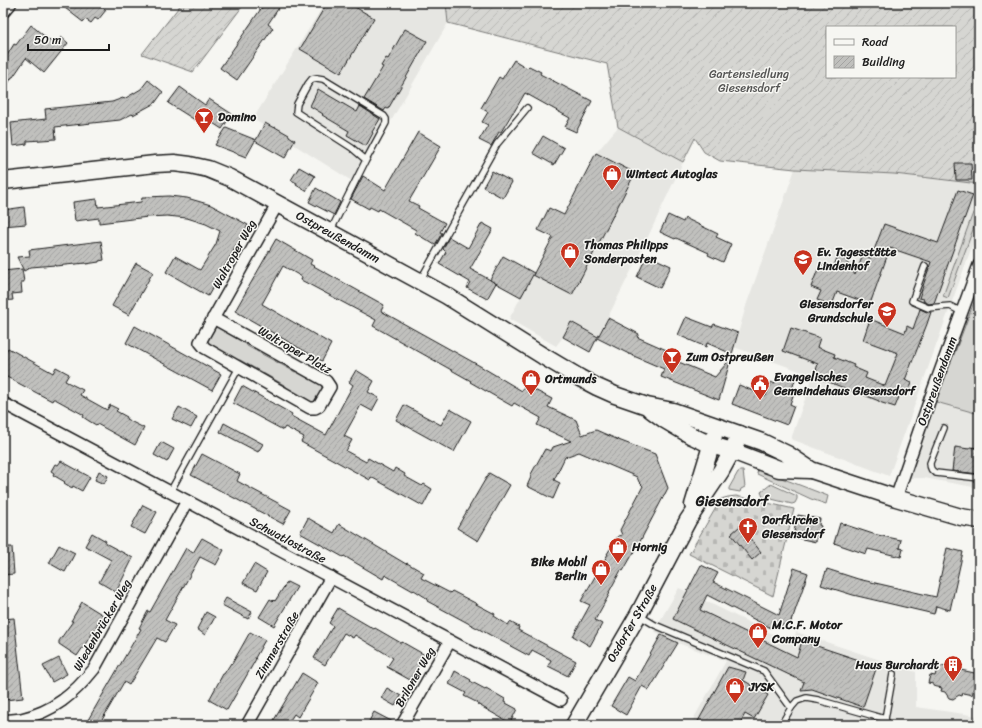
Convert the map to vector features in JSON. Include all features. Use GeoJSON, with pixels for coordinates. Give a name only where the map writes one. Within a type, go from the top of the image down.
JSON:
{"type":"FeatureCollection","features":[{"type":"Feature","properties":{"kind":"main road"},"geometry":{"type":"LineString","coordinates":[[3,9],[8,3]]}},
{"type":"Feature","properties":{"kind":"main road","name":"Ostpreußendamm"},"geometry":{"type":"LineString","coordinates":[[3,181],[146,164],[174,163],[190,165],[220,174],[278,203],[419,281],[580,378],[615,395],[647,406],[673,411],[762,442],[787,454],[811,470],[962,518],[979,520]]}},
{"type":"Feature","properties":{"kind":"main road","name":"Ostpreußendamm"},"geometry":{"type":"LineString","coordinates":[[647,406],[665,420],[711,445],[732,451],[780,469],[811,470]]}},
{"type":"Feature","properties":{"kind":"main road","name":"Osdorfer Straße"},"geometry":{"type":"LineString","coordinates":[[688,520],[717,427]]}},
{"type":"Feature","properties":{"kind":"main road","name":"Osdorfer Straße"},"geometry":{"type":"LineString","coordinates":[[574,725],[638,615],[688,520],[721,471],[740,434]]}},
{"type":"Feature","properties":{"kind":"street","name":"Waltroper Weg"},"geometry":{"type":"LineString","coordinates":[[213,318],[278,203]]}},
{"type":"Feature","properties":{"kind":"street","name":"Ostpreußendamm"},"geometry":{"type":"LineString","coordinates":[[896,498],[979,265]]}},
{"type":"Feature","properties":{"kind":"street","name":"Waltroper Platz"},"geometry":{"type":"LineString","coordinates":[[213,318],[326,381],[330,386],[319,406],[310,408],[206,348],[200,342],[213,318]]}},
{"type":"Feature","properties":{"kind":"street","name":"Schwatlostraße"},"geometry":{"type":"LineString","coordinates":[[3,403],[561,700]]}},
{"type":"Feature","properties":{"kind":"street","name":"Wiedenbrücker Weg"},"geometry":{"type":"LineString","coordinates":[[3,721],[22,718],[46,710],[61,702],[84,682],[94,669],[187,501]]}},
{"type":"Feature","properties":{"kind":"street","name":"Zimmerstraße"},"geometry":{"type":"LineString","coordinates":[[247,725],[331,577]]}},
{"type":"Feature","properties":{"kind":"street","name":"Briloner Weg"},"geometry":{"type":"LineString","coordinates":[[402,725],[450,641]]}},
{"type":"Feature","properties":{"kind":"lane"},"geometry":{"type":"LineString","coordinates":[[330,232],[386,123],[386,119],[384,116],[323,79],[312,79],[297,104],[296,112],[352,148],[366,160]]}},
{"type":"Feature","properties":{"kind":"lane"},"geometry":{"type":"LineString","coordinates":[[419,281],[497,144],[526,108]]}},
{"type":"Feature","properties":{"kind":"lane"},"geometry":{"type":"LineString","coordinates":[[925,266],[912,301],[928,308],[950,306],[962,312]]}},
{"type":"Feature","properties":{"kind":"lane"},"geometry":{"type":"LineString","coordinates":[[170,492],[236,373]]}},
{"type":"Feature","properties":{"kind":"lane"},"geometry":{"type":"LineString","coordinates":[[944,428],[930,463],[931,470],[936,473],[979,478]]}},
{"type":"Feature","properties":{"kind":"lane"},"geometry":{"type":"LineString","coordinates":[[638,615],[655,625],[764,671],[791,708]]}},
{"type":"Feature","properties":{"kind":"lane"},"geometry":{"type":"LineString","coordinates":[[888,725],[885,719],[893,674]]}},
{"type":"Feature","properties":{"kind":"lane"},"geometry":{"type":"LineString","coordinates":[[781,725],[797,701],[806,698],[885,719]]}},
{"type":"Feature","properties":{"kind":"shaded area"},"geometry":{"type":"Polygon","coordinates":[[[325,3],[446,3],[448,23],[355,183],[253,119],[325,3]]]}},
{"type":"Feature","properties":{"kind":"shaded area"},"geometry":{"type":"Polygon","coordinates":[[[618,127],[683,162],[646,241],[598,337],[571,322],[556,346],[509,319],[596,153],[618,127]]]}},
{"type":"Feature","properties":{"kind":"shaded area","name":"Giesensdorfer Grundschule"},"geometry":{"type":"Polygon","coordinates":[[[795,169],[894,174],[979,184],[979,227],[889,476],[791,439],[813,376],[734,347],[747,303],[795,169]]]}},
{"type":"Feature","properties":{"kind":"shaded area"},"geometry":{"type":"Polygon","coordinates":[[[936,402],[979,414],[979,488],[924,478],[909,478],[936,402]]]}},
{"type":"Feature","properties":{"kind":"shaded area"},"geometry":{"type":"Polygon","coordinates":[[[679,588],[793,644],[796,632],[916,672],[916,707],[978,716],[979,714],[979,725],[690,725],[726,661],[678,643],[654,631],[679,588]]]}},
{"type":"Feature","properties":{"kind":"green space"},"geometry":{"type":"Polygon","coordinates":[[[182,3],[245,3],[193,72],[142,54],[182,3]]]}},
{"type":"Feature","properties":{"kind":"green space","name":"Gartensiedlung Giesensdorf"},"geometry":{"type":"Polygon","coordinates":[[[446,3],[979,3],[979,184],[894,174],[795,169],[720,161],[704,152],[695,138],[683,162],[618,127],[607,64],[448,23],[446,3]]]}},
{"type":"Feature","properties":{"kind":"green space"},"geometry":{"type":"Polygon","coordinates":[[[979,191],[979,213],[948,298],[943,296],[978,199],[976,198],[979,191]]]}},
{"type":"Feature","properties":{"kind":"green space"},"geometry":{"type":"Polygon","coordinates":[[[979,289],[979,414],[936,402],[979,289]]]}},
{"type":"Feature","properties":{"kind":"green space"},"geometry":{"type":"Polygon","coordinates":[[[217,326],[246,340],[247,346],[295,372],[301,370],[322,384],[322,390],[319,396],[315,401],[309,404],[288,392],[286,386],[240,360],[234,361],[208,345],[207,342],[217,326]]]}},
{"type":"Feature","properties":{"kind":"green space"},"geometry":{"type":"Polygon","coordinates":[[[758,469],[828,496],[826,504],[811,499],[757,474],[758,469]]]}},
{"type":"Feature","properties":{"kind":"green space"},"geometry":{"type":"Polygon","coordinates":[[[743,471],[745,487],[741,489],[740,492],[729,490],[738,472],[743,471]]]}},
{"type":"Feature","properties":{"kind":"green space"},"geometry":{"type":"Polygon","coordinates":[[[771,484],[797,496],[795,503],[792,504],[763,497],[761,492],[771,484]]]}},
{"type":"Feature","properties":{"kind":"green space"},"geometry":{"type":"Polygon","coordinates":[[[736,496],[794,509],[773,596],[689,554],[721,499],[736,496]]]}},
{"type":"Feature","properties":{"kind":"building"},"geometry":{"type":"Polygon","coordinates":[[[69,3],[97,3],[106,10],[98,20],[95,18],[91,23],[85,19],[83,22],[65,8],[69,3]]]}},
{"type":"Feature","properties":{"kind":"building"},"geometry":{"type":"Polygon","coordinates":[[[265,3],[282,3],[268,24],[273,28],[237,80],[220,68],[265,3]]]}},
{"type":"Feature","properties":{"kind":"building"},"geometry":{"type":"Polygon","coordinates":[[[327,3],[348,3],[374,18],[341,73],[300,49],[327,3]]]}},
{"type":"Feature","properties":{"kind":"building"},"geometry":{"type":"Polygon","coordinates":[[[31,25],[55,45],[61,37],[68,43],[44,73],[26,58],[3,92],[3,62],[14,44],[16,45],[31,25]]]}},
{"type":"Feature","properties":{"kind":"building"},"geometry":{"type":"Polygon","coordinates":[[[405,29],[427,41],[388,109],[386,108],[384,111],[364,99],[383,67],[381,66],[386,58],[388,59],[405,29]]]}},
{"type":"Feature","properties":{"kind":"building"},"geometry":{"type":"Polygon","coordinates":[[[514,60],[527,68],[529,66],[541,72],[540,74],[592,101],[576,132],[565,127],[570,118],[525,93],[491,146],[479,140],[488,125],[482,122],[488,112],[481,108],[499,77],[502,79],[514,60]]]}},
{"type":"Feature","properties":{"kind":"building"},"geometry":{"type":"Polygon","coordinates":[[[148,80],[163,92],[155,103],[133,115],[132,114],[120,120],[55,127],[56,139],[27,141],[27,144],[13,146],[11,123],[46,119],[45,109],[112,102],[123,98],[124,99],[141,89],[148,80]]]}},
{"type":"Feature","properties":{"kind":"building"},"geometry":{"type":"Polygon","coordinates":[[[180,87],[205,105],[209,99],[232,114],[222,129],[199,114],[195,120],[168,103],[180,87]]]}},
{"type":"Feature","properties":{"kind":"building"},"geometry":{"type":"Polygon","coordinates":[[[318,89],[357,112],[360,106],[380,119],[366,146],[347,135],[349,131],[310,106],[318,89]]]}},
{"type":"Feature","properties":{"kind":"building"},"geometry":{"type":"Polygon","coordinates":[[[265,123],[274,128],[275,127],[295,140],[285,158],[255,141],[246,157],[215,145],[226,128],[256,140],[265,123]]]}},
{"type":"Feature","properties":{"kind":"building"},"geometry":{"type":"Polygon","coordinates":[[[418,132],[441,146],[409,201],[419,206],[418,208],[445,223],[440,232],[442,233],[435,245],[415,233],[416,230],[379,209],[378,211],[370,207],[369,209],[351,199],[363,176],[385,190],[418,132]]]}},
{"type":"Feature","properties":{"kind":"building"},"geometry":{"type":"Polygon","coordinates":[[[543,136],[564,148],[554,165],[533,153],[543,136]]]}},
{"type":"Feature","properties":{"kind":"building"},"geometry":{"type":"Polygon","coordinates":[[[596,153],[635,173],[572,295],[533,275],[553,237],[538,230],[549,208],[564,215],[596,153]]]}},
{"type":"Feature","properties":{"kind":"building"},"geometry":{"type":"Polygon","coordinates":[[[955,163],[971,163],[972,180],[956,180],[955,163]]]}},
{"type":"Feature","properties":{"kind":"building"},"geometry":{"type":"Polygon","coordinates":[[[299,167],[315,176],[306,191],[291,180],[299,167]]]}},
{"type":"Feature","properties":{"kind":"building"},"geometry":{"type":"Polygon","coordinates":[[[492,171],[512,182],[503,198],[483,187],[492,171]]]}},
{"type":"Feature","properties":{"kind":"building"},"geometry":{"type":"Polygon","coordinates":[[[316,188],[340,202],[334,215],[309,202],[316,188]]]}},
{"type":"Feature","properties":{"kind":"building"},"geometry":{"type":"Polygon","coordinates":[[[958,190],[973,195],[934,303],[929,304],[923,301],[924,299],[919,298],[931,262],[890,248],[870,304],[837,292],[832,305],[817,300],[821,291],[811,287],[820,264],[833,268],[837,258],[843,256],[855,275],[863,255],[871,258],[884,224],[938,243],[958,190]]]}},
{"type":"Feature","properties":{"kind":"building"},"geometry":{"type":"Polygon","coordinates":[[[169,196],[187,198],[211,205],[248,225],[208,296],[166,272],[175,256],[200,270],[216,244],[220,231],[206,224],[187,218],[167,216],[99,223],[99,218],[75,221],[73,202],[97,199],[98,207],[141,202],[142,198],[146,197],[169,196]]]}},
{"type":"Feature","properties":{"kind":"building"},"geometry":{"type":"Polygon","coordinates":[[[24,207],[26,224],[3,226],[3,210],[24,207]]]}},
{"type":"Feature","properties":{"kind":"building"},"geometry":{"type":"Polygon","coordinates":[[[668,215],[683,222],[685,218],[718,234],[716,237],[731,244],[723,262],[708,255],[709,253],[660,232],[668,215]]]}},
{"type":"Feature","properties":{"kind":"building"},"geometry":{"type":"Polygon","coordinates":[[[482,223],[493,229],[470,269],[496,283],[487,299],[467,288],[470,282],[439,264],[446,252],[443,249],[449,237],[468,248],[482,223]]]}},
{"type":"Feature","properties":{"kind":"building"},"geometry":{"type":"Polygon","coordinates":[[[276,239],[312,260],[310,264],[384,305],[381,311],[522,391],[525,385],[552,399],[548,407],[576,420],[582,435],[596,430],[655,454],[668,488],[634,553],[623,571],[621,570],[595,620],[602,624],[590,646],[573,636],[590,605],[581,601],[618,536],[622,535],[620,530],[643,486],[637,477],[579,452],[565,457],[554,480],[560,483],[553,499],[527,486],[531,477],[530,476],[545,449],[551,451],[553,447],[571,441],[537,425],[541,418],[514,403],[512,406],[470,382],[471,381],[373,326],[376,320],[301,280],[302,277],[283,266],[262,304],[331,344],[322,361],[235,311],[276,239]]]}},
{"type":"Feature","properties":{"kind":"building"},"geometry":{"type":"Polygon","coordinates":[[[101,241],[104,260],[99,262],[31,267],[24,271],[17,257],[30,256],[29,250],[101,241]]]}},
{"type":"Feature","properties":{"kind":"building"},"geometry":{"type":"Polygon","coordinates":[[[647,255],[671,266],[660,288],[637,277],[647,255]]]}},
{"type":"Feature","properties":{"kind":"building"},"geometry":{"type":"Polygon","coordinates":[[[503,256],[534,273],[521,297],[490,280],[503,256]]]}},
{"type":"Feature","properties":{"kind":"building"},"geometry":{"type":"Polygon","coordinates":[[[136,263],[153,272],[129,315],[112,306],[136,263]]]}},
{"type":"Feature","properties":{"kind":"building"},"geometry":{"type":"Polygon","coordinates":[[[22,269],[24,282],[21,282],[22,293],[12,294],[13,300],[3,301],[3,271],[22,269]]]}},
{"type":"Feature","properties":{"kind":"building"},"geometry":{"type":"Polygon","coordinates":[[[920,309],[931,312],[905,380],[912,383],[908,394],[901,392],[895,407],[814,376],[818,364],[783,351],[791,328],[820,338],[817,347],[835,354],[834,357],[854,365],[853,367],[867,373],[865,378],[885,386],[898,353],[863,340],[870,319],[905,333],[907,326],[913,329],[920,309]]]}},
{"type":"Feature","properties":{"kind":"building"},"geometry":{"type":"Polygon","coordinates":[[[686,317],[712,327],[714,324],[738,333],[732,354],[707,343],[706,347],[678,335],[686,317]]]}},
{"type":"Feature","properties":{"kind":"building"},"geometry":{"type":"Polygon","coordinates":[[[608,318],[639,334],[637,337],[671,352],[669,358],[715,377],[731,358],[719,400],[661,377],[664,369],[597,338],[590,352],[563,337],[571,322],[598,337],[608,318]]]}},
{"type":"Feature","properties":{"kind":"building"},"geometry":{"type":"Polygon","coordinates":[[[135,326],[221,374],[212,390],[126,343],[135,326]]]}},
{"type":"Feature","properties":{"kind":"building"},"geometry":{"type":"Polygon","coordinates":[[[8,348],[53,373],[56,367],[69,374],[65,381],[83,390],[80,395],[107,410],[110,405],[118,409],[116,411],[127,417],[126,419],[144,428],[135,445],[89,421],[83,417],[84,415],[55,399],[52,401],[3,375],[3,357],[8,348]]]}},
{"type":"Feature","properties":{"kind":"building"},"geometry":{"type":"Polygon","coordinates":[[[356,370],[374,381],[368,392],[379,398],[372,411],[361,405],[344,436],[352,440],[346,451],[366,462],[368,458],[393,472],[395,468],[405,474],[404,476],[422,486],[424,484],[432,489],[423,506],[371,477],[370,480],[301,442],[304,437],[285,427],[283,430],[233,403],[242,386],[292,414],[291,416],[326,435],[353,385],[349,382],[356,370]]]}},
{"type":"Feature","properties":{"kind":"building","name":"Evangelisches Gemeindehaus Giesensdorf"},"geometry":{"type":"Polygon","coordinates":[[[778,374],[795,380],[791,392],[794,393],[790,404],[794,406],[787,425],[732,404],[739,385],[766,396],[771,382],[775,384],[778,374]]]}},
{"type":"Feature","properties":{"kind":"building"},"geometry":{"type":"Polygon","coordinates":[[[404,405],[441,425],[450,409],[471,421],[454,452],[396,420],[404,405]]]}},
{"type":"Feature","properties":{"kind":"building"},"geometry":{"type":"Polygon","coordinates":[[[179,407],[197,417],[191,428],[172,419],[179,407]]]}},
{"type":"Feature","properties":{"kind":"building"},"geometry":{"type":"Polygon","coordinates":[[[224,423],[263,444],[258,452],[220,432],[224,423]]]}},
{"type":"Feature","properties":{"kind":"building"},"geometry":{"type":"Polygon","coordinates":[[[161,442],[174,449],[167,462],[154,455],[161,442]]]}},
{"type":"Feature","properties":{"kind":"building"},"geometry":{"type":"Polygon","coordinates":[[[955,447],[969,449],[970,447],[979,448],[979,474],[952,471],[955,447]]]}},
{"type":"Feature","properties":{"kind":"building"},"geometry":{"type":"Polygon","coordinates":[[[202,454],[240,474],[237,481],[291,510],[283,524],[191,475],[202,454]]]}},
{"type":"Feature","properties":{"kind":"building"},"geometry":{"type":"Polygon","coordinates":[[[61,461],[90,477],[82,491],[73,486],[72,488],[53,475],[54,473],[51,471],[55,464],[58,465],[61,461]]]}},
{"type":"Feature","properties":{"kind":"building"},"geometry":{"type":"Polygon","coordinates":[[[99,471],[108,476],[104,484],[95,480],[99,471]]]}},
{"type":"Feature","properties":{"kind":"building"},"geometry":{"type":"Polygon","coordinates":[[[489,473],[510,485],[478,541],[457,528],[489,473]]]}},
{"type":"Feature","properties":{"kind":"building"},"geometry":{"type":"Polygon","coordinates":[[[143,505],[157,512],[145,534],[131,527],[143,505]]]}},
{"type":"Feature","properties":{"kind":"building"},"geometry":{"type":"Polygon","coordinates":[[[798,515],[820,519],[819,525],[821,526],[816,542],[793,537],[798,515]]]}},
{"type":"Feature","properties":{"kind":"building"},"geometry":{"type":"Polygon","coordinates":[[[308,518],[334,533],[339,524],[424,573],[421,578],[450,593],[452,591],[477,604],[495,614],[494,616],[508,625],[510,622],[519,627],[518,630],[576,661],[568,676],[548,666],[551,660],[532,650],[529,656],[427,601],[428,599],[414,590],[413,591],[385,575],[383,579],[344,556],[343,557],[300,533],[308,518]]]}},
{"type":"Feature","properties":{"kind":"building"},"geometry":{"type":"Polygon","coordinates":[[[840,523],[873,534],[901,540],[899,548],[903,549],[901,557],[868,549],[866,554],[834,543],[840,523]]]}},
{"type":"Feature","properties":{"kind":"building","name":"Dorfkirche Giesensdorf"},"geometry":{"type":"Polygon","coordinates":[[[740,526],[761,552],[752,560],[731,534],[740,526]]]}},
{"type":"Feature","properties":{"kind":"building"},"geometry":{"type":"Polygon","coordinates":[[[92,533],[106,541],[105,543],[133,558],[116,592],[99,582],[111,560],[85,546],[92,533]]]}},
{"type":"Feature","properties":{"kind":"building"},"geometry":{"type":"Polygon","coordinates":[[[202,538],[224,550],[216,565],[200,557],[165,620],[175,625],[165,642],[157,638],[129,685],[124,682],[99,725],[85,725],[141,629],[139,628],[148,611],[150,612],[186,548],[193,553],[202,538]]]}},
{"type":"Feature","properties":{"kind":"building"},"geometry":{"type":"Polygon","coordinates":[[[59,545],[75,553],[65,572],[49,563],[59,545]]]}},
{"type":"Feature","properties":{"kind":"building"},"geometry":{"type":"Polygon","coordinates":[[[3,547],[12,547],[14,574],[3,575],[3,547]]]}},
{"type":"Feature","properties":{"kind":"building"},"geometry":{"type":"Polygon","coordinates":[[[947,548],[963,552],[950,610],[936,606],[934,614],[853,595],[821,585],[827,569],[858,579],[936,597],[947,548]]]}},
{"type":"Feature","properties":{"kind":"building"},"geometry":{"type":"Polygon","coordinates":[[[254,564],[267,572],[257,590],[243,583],[254,564]]]}},
{"type":"Feature","properties":{"kind":"building","name":"M.C.F. Motor Company"},"geometry":{"type":"Polygon","coordinates":[[[701,565],[718,573],[713,582],[779,615],[794,568],[808,573],[791,622],[777,627],[772,626],[771,628],[707,595],[700,610],[797,657],[802,641],[877,666],[863,707],[812,689],[801,690],[804,682],[673,619],[701,565]]]}},
{"type":"Feature","properties":{"kind":"building"},"geometry":{"type":"Polygon","coordinates":[[[287,582],[297,587],[274,626],[259,617],[270,599],[275,601],[287,582]]]}},
{"type":"Feature","properties":{"kind":"building"},"geometry":{"type":"Polygon","coordinates":[[[226,598],[252,612],[248,619],[222,605],[226,598]]]}},
{"type":"Feature","properties":{"kind":"building"},"geometry":{"type":"Polygon","coordinates":[[[82,602],[103,615],[77,656],[59,644],[59,641],[73,621],[71,621],[82,602]]]}},
{"type":"Feature","properties":{"kind":"building"},"geometry":{"type":"Polygon","coordinates":[[[338,608],[374,629],[375,628],[425,655],[410,680],[387,667],[393,658],[355,635],[353,638],[344,633],[325,665],[314,658],[333,626],[329,623],[338,608]]]}},
{"type":"Feature","properties":{"kind":"building"},"geometry":{"type":"Polygon","coordinates":[[[206,612],[215,617],[205,635],[197,629],[206,612]]]}},
{"type":"Feature","properties":{"kind":"building"},"geometry":{"type":"Polygon","coordinates":[[[14,618],[23,698],[5,700],[3,680],[3,619],[14,618]]]}},
{"type":"Feature","properties":{"kind":"building"},"geometry":{"type":"Polygon","coordinates":[[[250,632],[265,640],[227,710],[209,700],[223,674],[231,663],[232,664],[250,632]]]}},
{"type":"Feature","properties":{"kind":"building"},"geometry":{"type":"Polygon","coordinates":[[[661,635],[678,643],[649,690],[642,686],[626,715],[611,706],[628,677],[635,681],[661,635]]]}},
{"type":"Feature","properties":{"kind":"building"},"geometry":{"type":"Polygon","coordinates":[[[59,658],[67,674],[52,682],[43,666],[59,658]]]}},
{"type":"Feature","properties":{"kind":"building","name":"Haus Burchardt"},"geometry":{"type":"Polygon","coordinates":[[[938,665],[979,674],[978,689],[974,688],[972,695],[963,693],[962,696],[959,695],[953,699],[949,698],[945,692],[941,691],[942,688],[928,683],[930,675],[935,676],[938,665]]]}},
{"type":"Feature","properties":{"kind":"building","name":"JYSK"},"geometry":{"type":"Polygon","coordinates":[[[728,667],[746,672],[743,680],[768,695],[754,719],[745,714],[739,725],[696,725],[728,667]]]}},
{"type":"Feature","properties":{"kind":"building"},"geometry":{"type":"Polygon","coordinates":[[[455,671],[471,680],[470,681],[505,699],[504,702],[517,709],[510,723],[464,696],[466,693],[449,684],[455,671]]]}},
{"type":"Feature","properties":{"kind":"building"},"geometry":{"type":"Polygon","coordinates":[[[302,673],[318,683],[298,717],[294,714],[287,725],[271,725],[302,673]]]}},
{"type":"Feature","properties":{"kind":"building"},"geometry":{"type":"Polygon","coordinates":[[[387,688],[401,696],[395,706],[381,698],[387,688]]]}},
{"type":"Feature","properties":{"kind":"building"},"geometry":{"type":"Polygon","coordinates":[[[374,712],[395,723],[395,725],[367,725],[374,712]]]}},
{"type":"Feature","properties":{"kind":"place","name":"Domino"},"geometry":{"type":"Point","coordinates":[204,134]}},
{"type":"Feature","properties":{"kind":"place","name":"Wintect Autoglas"},"geometry":{"type":"Point","coordinates":[612,191]}},
{"type":"Feature","properties":{"kind":"place","name":"Thomas Philipps Sonderposten"},"geometry":{"type":"Point","coordinates":[570,269]}},
{"type":"Feature","properties":{"kind":"place","name":"Ev. Tagesstätte Lindenhof"},"geometry":{"type":"Point","coordinates":[803,276]}},
{"type":"Feature","properties":{"kind":"place","name":"Giesensdorfer Grundschule"},"geometry":{"type":"Point","coordinates":[887,328]}},
{"type":"Feature","properties":{"kind":"place","name":"Zum Ostpreußen"},"geometry":{"type":"Point","coordinates":[672,374]}},
{"type":"Feature","properties":{"kind":"place","name":"Ortmunds"},"geometry":{"type":"Point","coordinates":[531,396]}},
{"type":"Feature","properties":{"kind":"place","name":"Evangelisches Gemeindehaus Giesensdorf"},"geometry":{"type":"Point","coordinates":[760,401]}},
{"type":"Feature","properties":{"kind":"place","name":"Dorfkirche Giesensdorf"},"geometry":{"type":"Point","coordinates":[748,544]}},
{"type":"Feature","properties":{"kind":"place","name":"Hornig"},"geometry":{"type":"Point","coordinates":[618,564]}},
{"type":"Feature","properties":{"kind":"place","name":"Bike Mobil Berlin"},"geometry":{"type":"Point","coordinates":[601,586]}},
{"type":"Feature","properties":{"kind":"place","name":"M.C.F. Motor Company"},"geometry":{"type":"Point","coordinates":[758,649]}},
{"type":"Feature","properties":{"kind":"place","name":"Haus Burchardt"},"geometry":{"type":"Point","coordinates":[953,682]}},
{"type":"Feature","properties":{"kind":"place","name":"JYSK"},"geometry":{"type":"Point","coordinates":[735,704]}},
{"type":"Feature","properties":{"kind":"district","name":"Giesensdorf"},"geometry":{"type":"Point","coordinates":[732,501]}}]}
